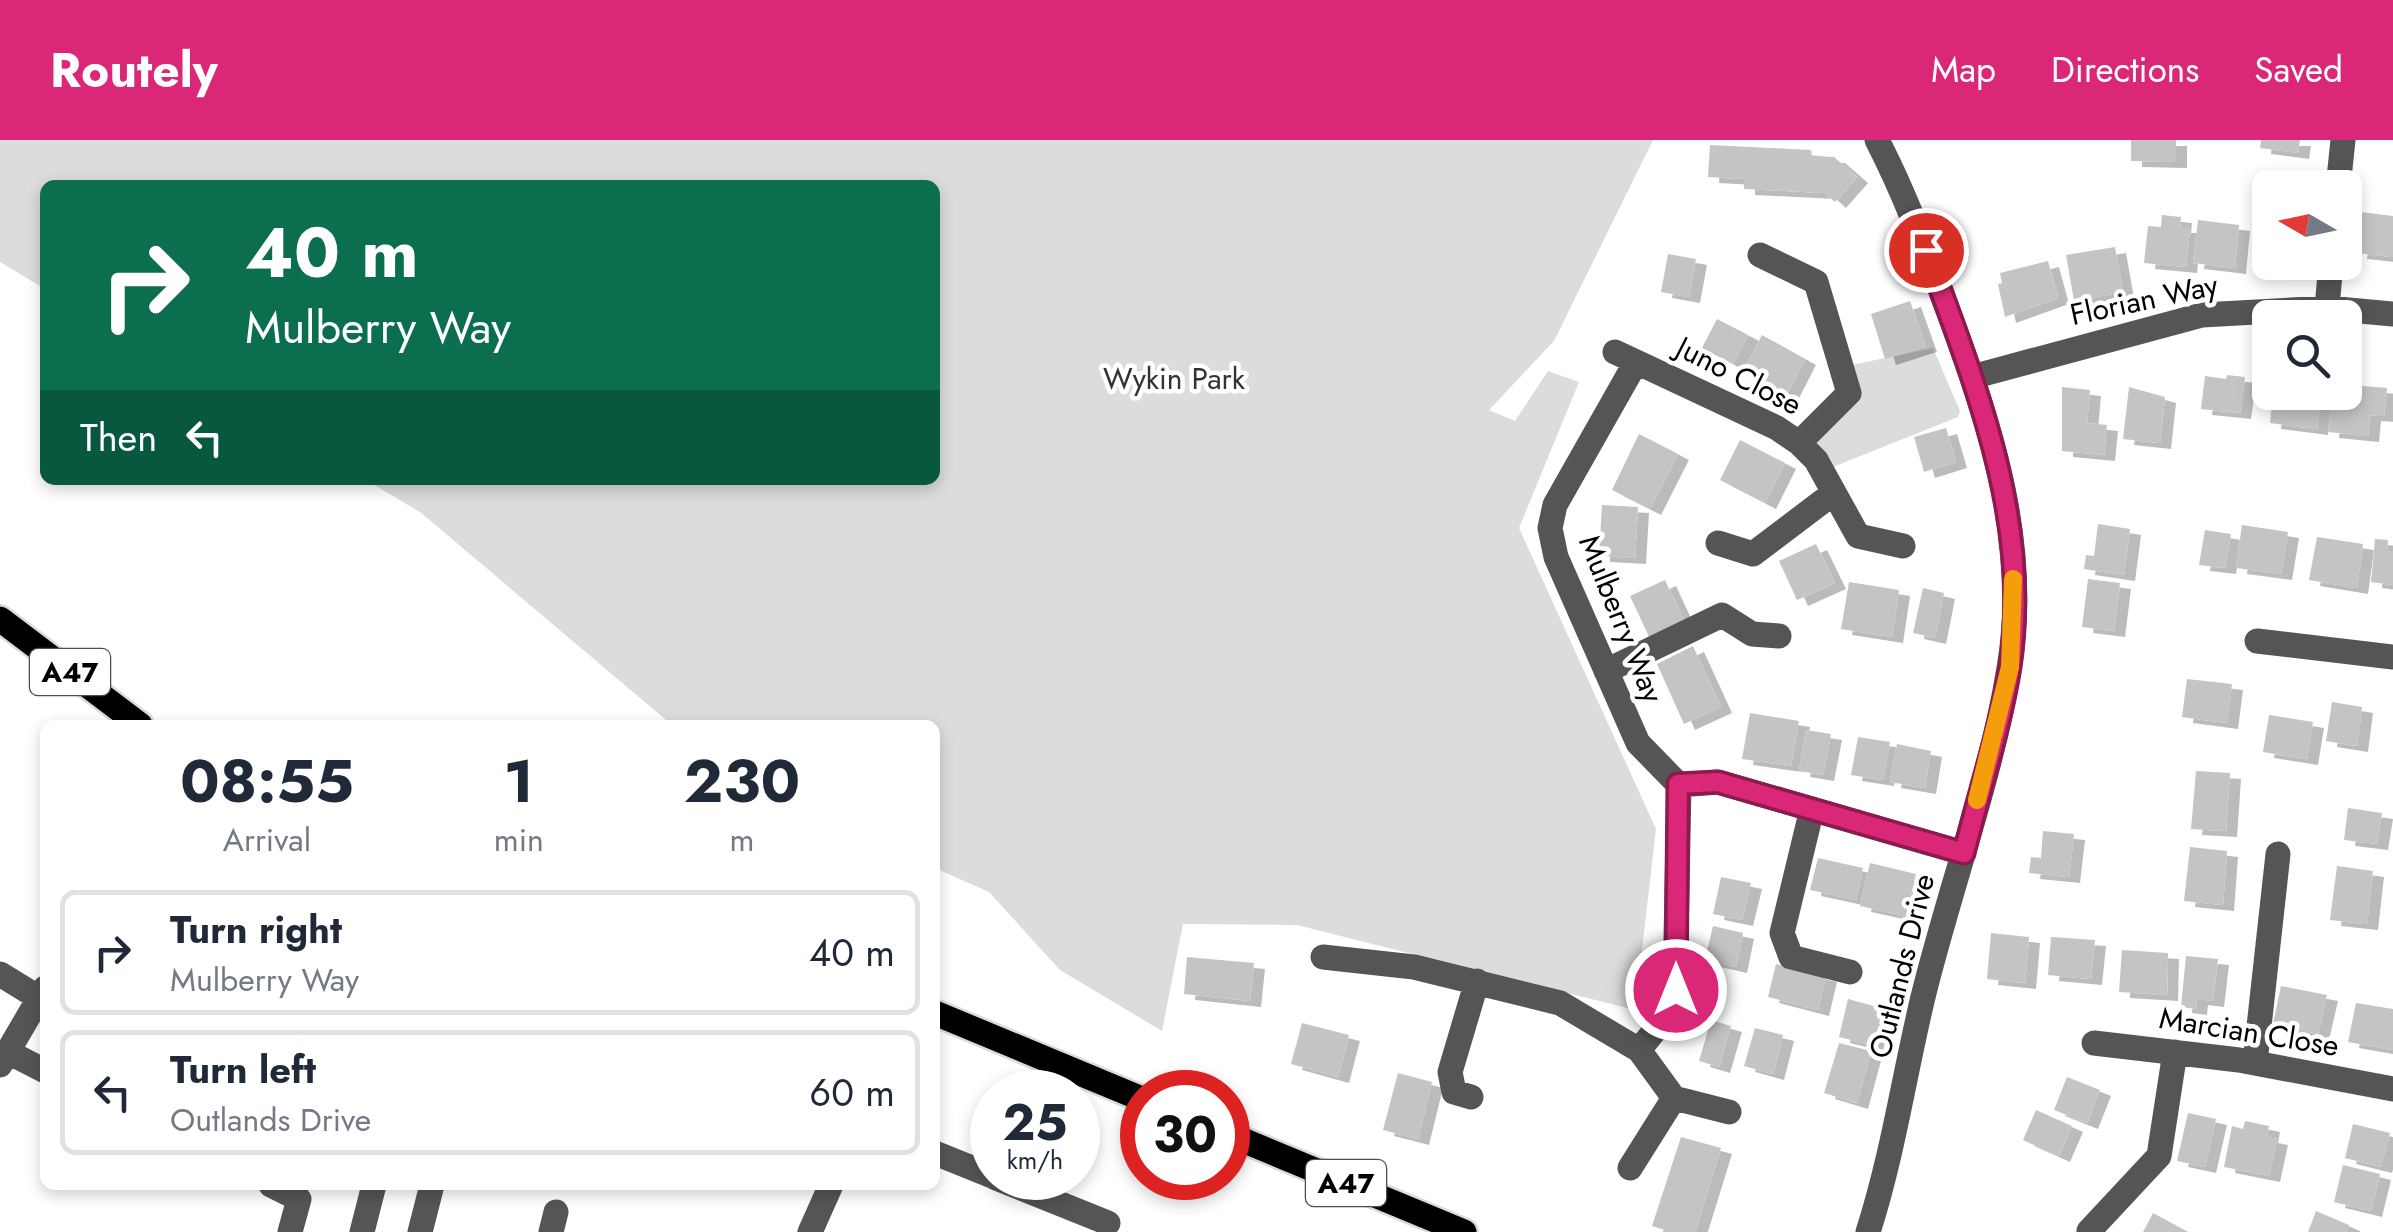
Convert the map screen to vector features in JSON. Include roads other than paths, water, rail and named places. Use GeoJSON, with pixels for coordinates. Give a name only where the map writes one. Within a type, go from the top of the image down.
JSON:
{"type":"FeatureCollection","features":[{"type":"Feature","properties":{"kind":"main road","name":"A47"},"geometry":{"type":"LineString","coordinates":[[0,619],[133,720]]}},
{"type":"Feature","properties":{"kind":"main road"},"geometry":{"type":"LineString","coordinates":[[940,1015],[1120,1090]]}},
{"type":"Feature","properties":{"kind":"main road","name":"A47"},"geometry":{"type":"LineString","coordinates":[[1250,1143],[1464,1232]]}},
{"type":"Feature","properties":{"kind":"street","name":"Outlands Drive"},"geometry":{"type":"LineString","coordinates":[[1868,1232],[1891,1160],[1923,998],[2010,667],[2014,603],[2013,536],[1994,446],[1902,187],[1877,140]]}},
{"type":"Feature","properties":{"kind":"street"},"geometry":{"type":"LineString","coordinates":[[2340,170],[2342,140]]}},
{"type":"Feature","properties":{"kind":"street"},"geometry":{"type":"LineString","coordinates":[[1760,255],[1816,282],[1850,394],[1799,443]]}},
{"type":"Feature","properties":{"kind":"street","name":"Florian Way"},"geometry":{"type":"LineString","coordinates":[[2362,311],[2393,314]]}},
{"type":"Feature","properties":{"kind":"street","name":"Florian Way"},"geometry":{"type":"LineString","coordinates":[[1972,376],[2202,315],[2252,312]]}},
{"type":"Feature","properties":{"kind":"street","name":"Juno Close"},"geometry":{"type":"LineString","coordinates":[[1626,357],[1799,443],[1816,460],[1831,495],[1858,536],[1903,546]]}},
{"type":"Feature","properties":{"kind":"street","name":"Mulberry Way"},"geometry":{"type":"LineString","coordinates":[[1626,357],[1555,505],[1550,528],[1556,558],[1638,743],[1678,784]]}},
{"type":"Feature","properties":{"kind":"street"},"geometry":{"type":"LineString","coordinates":[[1718,543],[1753,554],[1831,495]]}},
{"type":"Feature","properties":{"kind":"street"},"geometry":{"type":"LineString","coordinates":[[1606,670],[1722,615],[1752,634],[1779,636]]}},
{"type":"Feature","properties":{"kind":"street"},"geometry":{"type":"LineString","coordinates":[[2256,641],[2393,657]]}},
{"type":"Feature","properties":{"kind":"street"},"geometry":{"type":"LineString","coordinates":[[1639,1050],[1664,1019],[1676,990],[1678,784],[1718,782],[1964,853]]}},
{"type":"Feature","properties":{"kind":"street"},"geometry":{"type":"LineString","coordinates":[[1812,809],[1782,933],[1791,957],[1850,972]]}},
{"type":"Feature","properties":{"kind":"street"},"geometry":{"type":"LineString","coordinates":[[2255,1062],[2278,854]]}},
{"type":"Feature","properties":{"kind":"street"},"geometry":{"type":"LineString","coordinates":[[1322,957],[1414,967],[1560,1003],[1639,1050],[1674,1098],[1729,1112]]}},
{"type":"Feature","properties":{"kind":"street"},"geometry":{"type":"LineString","coordinates":[[0,974],[40,992]]}},
{"type":"Feature","properties":{"kind":"street"},"geometry":{"type":"LineString","coordinates":[[1471,1097],[1454,1092],[1450,1072],[1478,981]]}},
{"type":"Feature","properties":{"kind":"street"},"geometry":{"type":"LineString","coordinates":[[40,996],[4,1058],[40,1069]]}},
{"type":"Feature","properties":{"kind":"street","name":"Marcian Close"},"geometry":{"type":"LineString","coordinates":[[2094,1044],[2255,1062],[2393,1088]]}},
{"type":"Feature","properties":{"kind":"street"},"geometry":{"type":"LineString","coordinates":[[2089,1231],[2159,1156],[2175,1052]]}},
{"type":"Feature","properties":{"kind":"street"},"geometry":{"type":"LineString","coordinates":[[1630,1168],[1674,1098]]}},
{"type":"Feature","properties":{"kind":"street"},"geometry":{"type":"LineString","coordinates":[[940,1155],[970,1167]]}},
{"type":"Feature","properties":{"kind":"street"},"geometry":{"type":"LineString","coordinates":[[281,1190],[299,1199],[290,1232]]}},
{"type":"Feature","properties":{"kind":"street"},"geometry":{"type":"LineString","coordinates":[[362,1232],[373,1190]]}},
{"type":"Feature","properties":{"kind":"street"},"geometry":{"type":"LineString","coordinates":[[420,1232],[431,1190]]}},
{"type":"Feature","properties":{"kind":"street"},"geometry":{"type":"LineString","coordinates":[[810,1232],[828,1190]]}},
{"type":"Feature","properties":{"kind":"street"},"geometry":{"type":"LineString","coordinates":[[1051,1200],[1108,1223]]}},
{"type":"Feature","properties":{"kind":"park label","name":"Wykin Park"},"geometry":{"type":"Point","coordinates":[1174,379]}}]}
